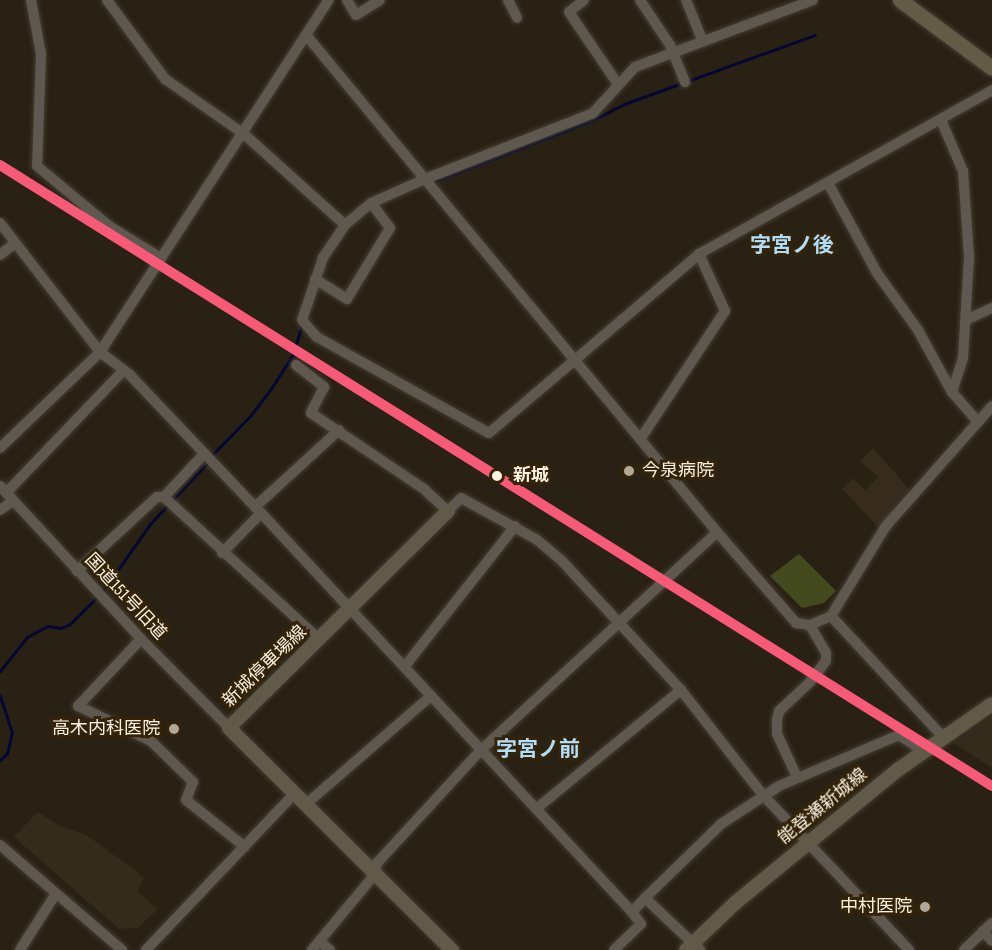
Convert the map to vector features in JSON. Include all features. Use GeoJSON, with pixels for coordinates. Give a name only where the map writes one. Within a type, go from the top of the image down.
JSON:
{"type":"FeatureCollection","features":[{"type":"Feature","properties":{"kind":"highway"},"geometry":{"type":"LineString","coordinates":[[900,0],[992,68]]}},
{"type":"Feature","properties":{"kind":"main road","name":"新城停車場線"},"geometry":{"type":"LineString","coordinates":[[448,511],[229,728],[452,950]]}},
{"type":"Feature","properties":{"kind":"main road","name":"能登瀬新城線"},"geometry":{"type":"LineString","coordinates":[[693,948],[807,843],[924,751],[992,704]]}},
{"type":"Feature","properties":{"kind":"street"},"geometry":{"type":"LineString","coordinates":[[31,0],[41,54],[37,166],[109,225],[161,258]]}},
{"type":"Feature","properties":{"kind":"street"},"geometry":{"type":"LineString","coordinates":[[107,0],[165,80],[244,134],[345,225]]}},
{"type":"Feature","properties":{"kind":"street"},"geometry":{"type":"LineString","coordinates":[[0,448],[100,352],[244,134],[329,0]]}},
{"type":"Feature","properties":{"kind":"street"},"geometry":{"type":"LineString","coordinates":[[347,0],[356,15],[380,0]]}},
{"type":"Feature","properties":{"kind":"street"},"geometry":{"type":"LineString","coordinates":[[508,0],[517,18]]}},
{"type":"Feature","properties":{"kind":"street"},"geometry":{"type":"LineString","coordinates":[[584,0],[569,12],[618,83]]}},
{"type":"Feature","properties":{"kind":"street"},"geometry":{"type":"LineString","coordinates":[[640,0],[673,53],[685,82]]}},
{"type":"Feature","properties":{"kind":"street"},"geometry":{"type":"LineString","coordinates":[[686,0],[703,42]]}},
{"type":"Feature","properties":{"kind":"street"},"geometry":{"type":"LineString","coordinates":[[813,0],[635,67],[593,112],[428,182],[374,207],[345,225],[323,258],[318,282],[304,324],[489,433],[699,254],[992,90]]}},
{"type":"Feature","properties":{"kind":"street"},"geometry":{"type":"LineString","coordinates":[[307,36],[717,532],[796,623],[810,625],[831,616],[886,526],[992,406]]}},
{"type":"Feature","properties":{"kind":"street"},"geometry":{"type":"LineString","coordinates":[[941,120],[965,184],[963,212],[969,257],[963,358],[952,392]]}},
{"type":"Feature","properties":{"kind":"street"},"geometry":{"type":"LineString","coordinates":[[828,183],[877,273],[918,330],[952,392],[978,422]]}},
{"type":"Feature","properties":{"kind":"street"},"geometry":{"type":"LineString","coordinates":[[318,282],[347,299],[390,228],[374,207]]}},
{"type":"Feature","properties":{"kind":"street"},"geometry":{"type":"LineString","coordinates":[[0,223],[100,352],[122,372],[130,375],[405,666],[632,912],[641,924],[614,950]]}},
{"type":"Feature","properties":{"kind":"street"},"geometry":{"type":"LineString","coordinates":[[0,255],[15,243]]}},
{"type":"Feature","properties":{"kind":"street"},"geometry":{"type":"LineString","coordinates":[[641,438],[725,311],[699,254]]}},
{"type":"Feature","properties":{"kind":"street"},"geometry":{"type":"LineString","coordinates":[[966,320],[992,308]]}},
{"type":"Feature","properties":{"kind":"street"},"geometry":{"type":"LineString","coordinates":[[296,365],[324,387],[311,413],[424,489],[448,511],[461,498],[515,526],[562,561],[620,621],[681,690],[763,795],[909,950]]}},
{"type":"Feature","properties":{"kind":"street"},"geometry":{"type":"LineString","coordinates":[[0,510],[6,493],[122,372]]}},
{"type":"Feature","properties":{"kind":"street"},"geometry":{"type":"LineString","coordinates":[[222,553],[258,510],[339,430]]}},
{"type":"Feature","properties":{"kind":"street"},"geometry":{"type":"LineString","coordinates":[[167,501],[208,458]]}},
{"type":"Feature","properties":{"kind":"street","name":"国道151号旧道"},"geometry":{"type":"LineString","coordinates":[[6,493],[141,639],[229,728]]}},
{"type":"Feature","properties":{"kind":"street"},"geometry":{"type":"LineString","coordinates":[[77,571],[157,497],[167,501],[319,639]]}},
{"type":"Feature","properties":{"kind":"street"},"geometry":{"type":"LineString","coordinates":[[405,666],[515,526]]}},
{"type":"Feature","properties":{"kind":"street"},"geometry":{"type":"LineString","coordinates":[[330,950],[316,946],[375,874],[377,863],[481,750],[717,532]]}},
{"type":"Feature","properties":{"kind":"street"},"geometry":{"type":"LineString","coordinates":[[831,616],[943,737]]}},
{"type":"Feature","properties":{"kind":"street"},"geometry":{"type":"LineString","coordinates":[[797,777],[777,734],[777,720],[779,711],[810,682],[826,661],[826,653],[810,625]]}},
{"type":"Feature","properties":{"kind":"street"},"geometry":{"type":"LineString","coordinates":[[141,639],[78,706],[151,741],[193,782],[186,800],[245,847]]}},
{"type":"Feature","properties":{"kind":"street"},"geometry":{"type":"LineString","coordinates":[[536,809],[681,690]]}},
{"type":"Feature","properties":{"kind":"street"},"geometry":{"type":"LineString","coordinates":[[305,805],[431,696]]}},
{"type":"Feature","properties":{"kind":"street"},"geometry":{"type":"LineString","coordinates":[[632,912],[721,824],[763,795],[797,777],[899,735],[924,751]]}},
{"type":"Feature","properties":{"kind":"street"},"geometry":{"type":"LineString","coordinates":[[146,950],[294,794]]}},
{"type":"Feature","properties":{"kind":"street"},"geometry":{"type":"LineString","coordinates":[[0,845],[55,895],[122,950]]}},
{"type":"Feature","properties":{"kind":"street"},"geometry":{"type":"LineString","coordinates":[[20,950],[55,895]]}},
{"type":"Feature","properties":{"kind":"street"},"geometry":{"type":"LineString","coordinates":[[645,898],[693,948]]}},
{"type":"Feature","properties":{"kind":"street"},"geometry":{"type":"LineString","coordinates":[[964,950],[988,927],[992,941]]}},
{"type":"Feature","properties":{"kind":"shaded area"},"geometry":{"type":"Polygon","coordinates":[[[873,448],[911,491],[879,528],[842,489],[853,478],[865,490],[878,477],[860,461],[873,448]]]}},
{"type":"Feature","properties":{"kind":"shaded area"},"geometry":{"type":"Polygon","coordinates":[[[992,716],[992,768],[954,743],[992,716]]]}},
{"type":"Feature","properties":{"kind":"shaded area"},"geometry":{"type":"Polygon","coordinates":[[[38,812],[58,825],[86,835],[135,870],[144,878],[137,892],[158,909],[138,928],[119,929],[14,837],[38,812]]]}},
{"type":"Feature","properties":{"kind":"green space"},"geometry":{"type":"Polygon","coordinates":[[[799,554],[836,591],[824,603],[802,608],[770,576],[799,554]]]}},
{"type":"Feature","properties":{"kind":"waterway"},"geometry":{"type":"LineString","coordinates":[[431,183],[591,121],[624,104],[815,35]]}},
{"type":"Feature","properties":{"kind":"waterway"},"geometry":{"type":"LineString","coordinates":[[211,456],[251,415],[272,387],[292,356],[302,326]]}},
{"type":"Feature","properties":{"kind":"waterway"},"geometry":{"type":"LineString","coordinates":[[103,591],[150,524],[208,462]]}},
{"type":"Feature","properties":{"kind":"waterway"},"geometry":{"type":"LineString","coordinates":[[0,671],[27,637],[48,626],[61,628],[70,624],[98,596]]}},
{"type":"Feature","properties":{"kind":"waterway"},"geometry":{"type":"LineString","coordinates":[[0,696],[12,732],[7,753],[0,760]]}},
{"type":"Feature","properties":{"kind":"transit line"},"geometry":{"type":"LineString","coordinates":[[0,165],[992,786]]}},
{"type":"Feature","properties":{"kind":"place","name":"今泉病院"},"geometry":{"type":"Point","coordinates":[629,471]}},
{"type":"Feature","properties":{"kind":"place","name":"新城"},"geometry":{"type":"Point","coordinates":[497,476]}},
{"type":"Feature","properties":{"kind":"place","name":"高木内科医院"},"geometry":{"type":"Point","coordinates":[174,729]}},
{"type":"Feature","properties":{"kind":"place","name":"中村医院"},"geometry":{"type":"Point","coordinates":[925,907]}},
{"type":"Feature","properties":{"kind":"district","name":"字宮ノ後"},"geometry":{"type":"Point","coordinates":[792,246]}},
{"type":"Feature","properties":{"kind":"district","name":"字宮ノ前"},"geometry":{"type":"Point","coordinates":[538,750]}}]}
